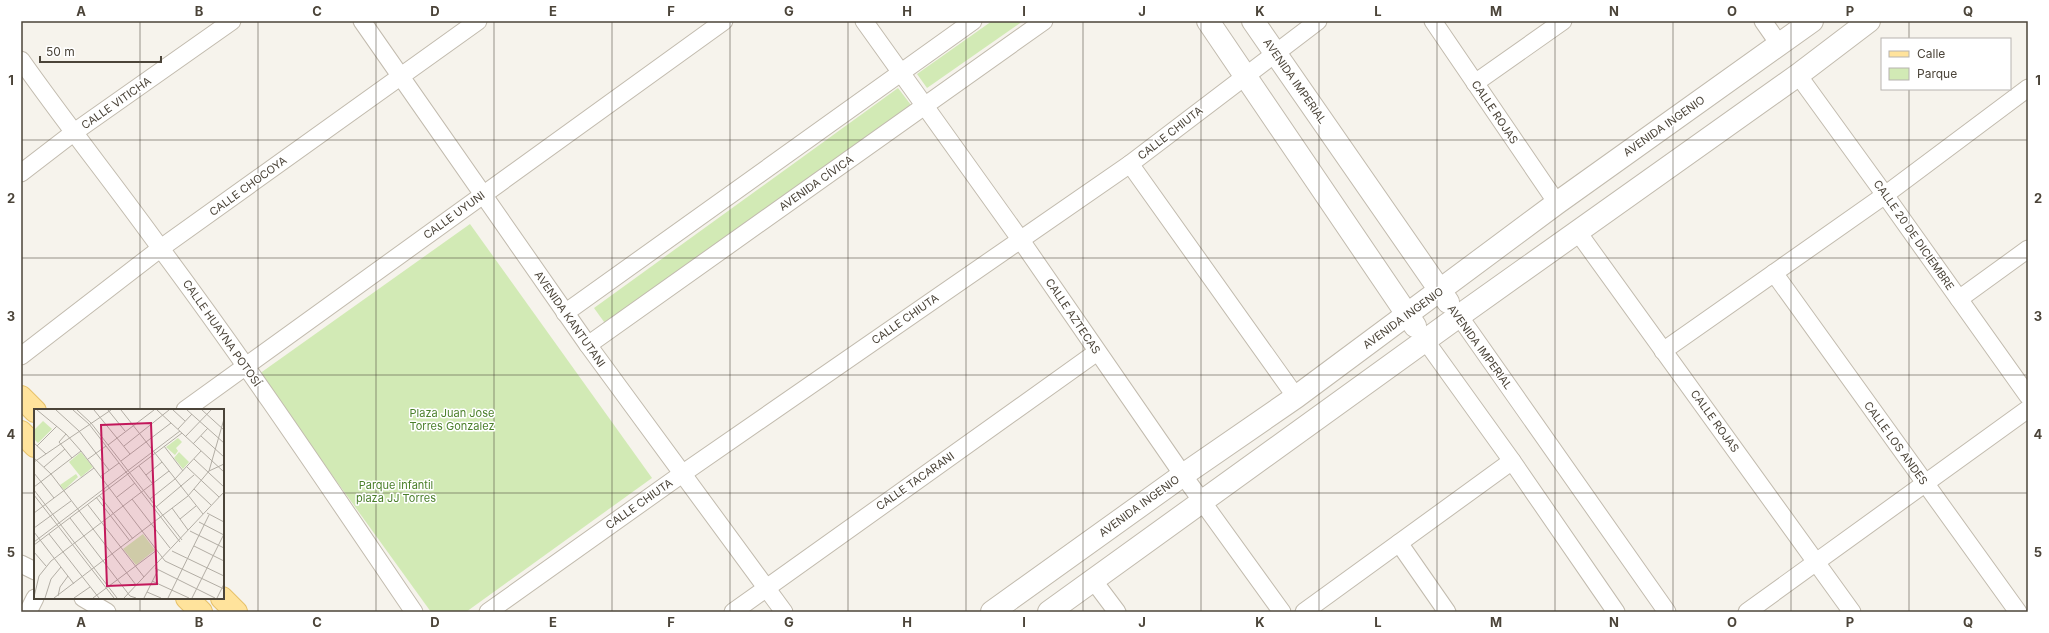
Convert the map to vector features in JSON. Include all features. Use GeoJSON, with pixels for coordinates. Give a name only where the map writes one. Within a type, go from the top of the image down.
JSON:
{"type":"FeatureCollection","features":[{"type":"Feature","properties":{"kind":"main road"},"geometry":{"type":"LineString","coordinates":[[21,397],[34,410]]}},
{"type":"Feature","properties":{"kind":"main road"},"geometry":{"type":"LineString","coordinates":[[21,432],[34,445]]}},
{"type":"Feature","properties":{"kind":"main road"},"geometry":{"type":"LineString","coordinates":[[188,599],[201,612]]}},
{"type":"Feature","properties":{"kind":"main road"},"geometry":{"type":"LineString","coordinates":[[223,599],[236,612]]}},
{"type":"Feature","properties":{"kind":"street","name":"CALLE VITICHA"},"geometry":{"type":"LineString","coordinates":[[21,173],[73,133],[232,21]]}},
{"type":"Feature","properties":{"kind":"street","name":"AVENIDA KANTUTANI"},"geometry":{"type":"LineString","coordinates":[[362,21],[399,77],[565,313],[784,612]]}},
{"type":"Feature","properties":{"kind":"street","name":"CALLE CHOCOYA"},"geometry":{"type":"LineString","coordinates":[[21,356],[161,248],[478,21]]}},
{"type":"Feature","properties":{"kind":"street","name":"CALLE UYUNI"},"geometry":{"type":"LineString","coordinates":[[186,409],[724,21]]}},
{"type":"Feature","properties":{"kind":"street","name":"CALLE AZTECAS"},"geometry":{"type":"LineString","coordinates":[[864,21],[900,73],[926,105],[1020,239],[1182,475],[1282,612]]}},
{"type":"Feature","properties":{"kind":"street"},"geometry":{"type":"LineString","coordinates":[[565,313],[973,21]]}},
{"type":"Feature","properties":{"kind":"street","name":"AVENIDA CÍVICA"},"geometry":{"type":"LineString","coordinates":[[588,345],[1044,21]]}},
{"type":"Feature","properties":{"kind":"street"},"geometry":{"type":"LineString","coordinates":[[1208,21],[1246,74],[1407,315],[1512,461],[1616,612]]}},
{"type":"Feature","properties":{"kind":"street","name":"AVENIDA IMPERIAL"},"geometry":{"type":"LineString","coordinates":[[1253,21],[1439,292],[1459,316],[1667,612]]}},
{"type":"Feature","properties":{"kind":"street","name":"CALLE CHIUTA"},"geometry":{"type":"LineString","coordinates":[[488,612],[682,474],[1130,164],[1246,74],[1318,21]]}},
{"type":"Feature","properties":{"kind":"street","name":"CALLE ROJAS"},"geometry":{"type":"LineString","coordinates":[[1433,21],[1557,203]]}},
{"type":"Feature","properties":{"kind":"street"},"geometry":{"type":"LineString","coordinates":[[1475,83],[1563,21]]}},
{"type":"Feature","properties":{"kind":"street"},"geometry":{"type":"LineString","coordinates":[[1763,21],[1780,44]]}},
{"type":"Feature","properties":{"kind":"street","name":"AVENIDA INGENIO"},"geometry":{"type":"LineString","coordinates":[[992,612],[1182,475],[1296,396],[1439,292],[1557,203],[1812,21]]}},
{"type":"Feature","properties":{"kind":"street"},"geometry":{"type":"LineString","coordinates":[[1049,612],[1577,231],[1798,75],[1868,21]]}},
{"type":"Feature","properties":{"kind":"street","name":"CALLE HUAYNA POTOSÍ"},"geometry":{"type":"LineString","coordinates":[[21,60],[73,133],[161,248],[245,366],[414,612]]}},
{"type":"Feature","properties":{"kind":"street","name":"CALLE 20 DE DICIEMBRE"},"geometry":{"type":"LineString","coordinates":[[1798,75],[2028,396]]}},
{"type":"Feature","properties":{"kind":"street"},"geometry":{"type":"LineString","coordinates":[[1663,351],[1885,195],[2028,88]]}},
{"type":"Feature","properties":{"kind":"street"},"geometry":{"type":"LineString","coordinates":[[1130,164],[1296,396]]}},
{"type":"Feature","properties":{"kind":"street","name":"CALLE ROJAS"},"geometry":{"type":"LineString","coordinates":[[1577,231],[1852,612]]}},
{"type":"Feature","properties":{"kind":"street"},"geometry":{"type":"LineString","coordinates":[[1959,299],[2028,249]]}},
{"type":"Feature","properties":{"kind":"street","name":"CALLE LOS ANDES"},"geometry":{"type":"LineString","coordinates":[[1774,273],[2018,612]]}},
{"type":"Feature","properties":{"kind":"street","name":"CALLE TACARANI"},"geometry":{"type":"LineString","coordinates":[[733,612],[1097,352]]}},
{"type":"Feature","properties":{"kind":"street"},"geometry":{"type":"LineString","coordinates":[[1747,612],[2028,409]]}},
{"type":"Feature","properties":{"kind":"street"},"geometry":{"type":"LineString","coordinates":[[1304,612],[1512,461]]}},
{"type":"Feature","properties":{"kind":"street"},"geometry":{"type":"LineString","coordinates":[[1399,543],[1448,612]]}},
{"type":"Feature","properties":{"kind":"street"},"geometry":{"type":"LineString","coordinates":[[21,564],[34,571]]}},
{"type":"Feature","properties":{"kind":"street"},"geometry":{"type":"LineString","coordinates":[[1093,580],[1117,612]]}},
{"type":"Feature","properties":{"kind":"street"},"geometry":{"type":"LineString","coordinates":[[28,612],[34,599]]}},
{"type":"Feature","properties":{"kind":"street"},"geometry":{"type":"LineString","coordinates":[[85,599],[107,612]]}},
{"type":"Feature","properties":{"kind":"green space"},"geometry":{"type":"Polygon","coordinates":[[[992,21],[1023,21],[927,88],[917,74],[992,21]]]}},
{"type":"Feature","properties":{"kind":"green space"},"geometry":{"type":"Polygon","coordinates":[[[898,88],[911,105],[607,326],[594,308],[898,88]]]}},
{"type":"Feature","properties":{"kind":"green space","name":"Plaza Juan Jose Torres Gonzalez"},"geometry":{"type":"Polygon","coordinates":[[[470,224],[652,478],[466,612],[431,612],[259,374],[470,224]]]}},
{"type":"Feature","properties":{"kind":"park label","name":"Parque infantil plaza JJ Torres"},"geometry":{"type":"Point","coordinates":[396,491]}}]}
